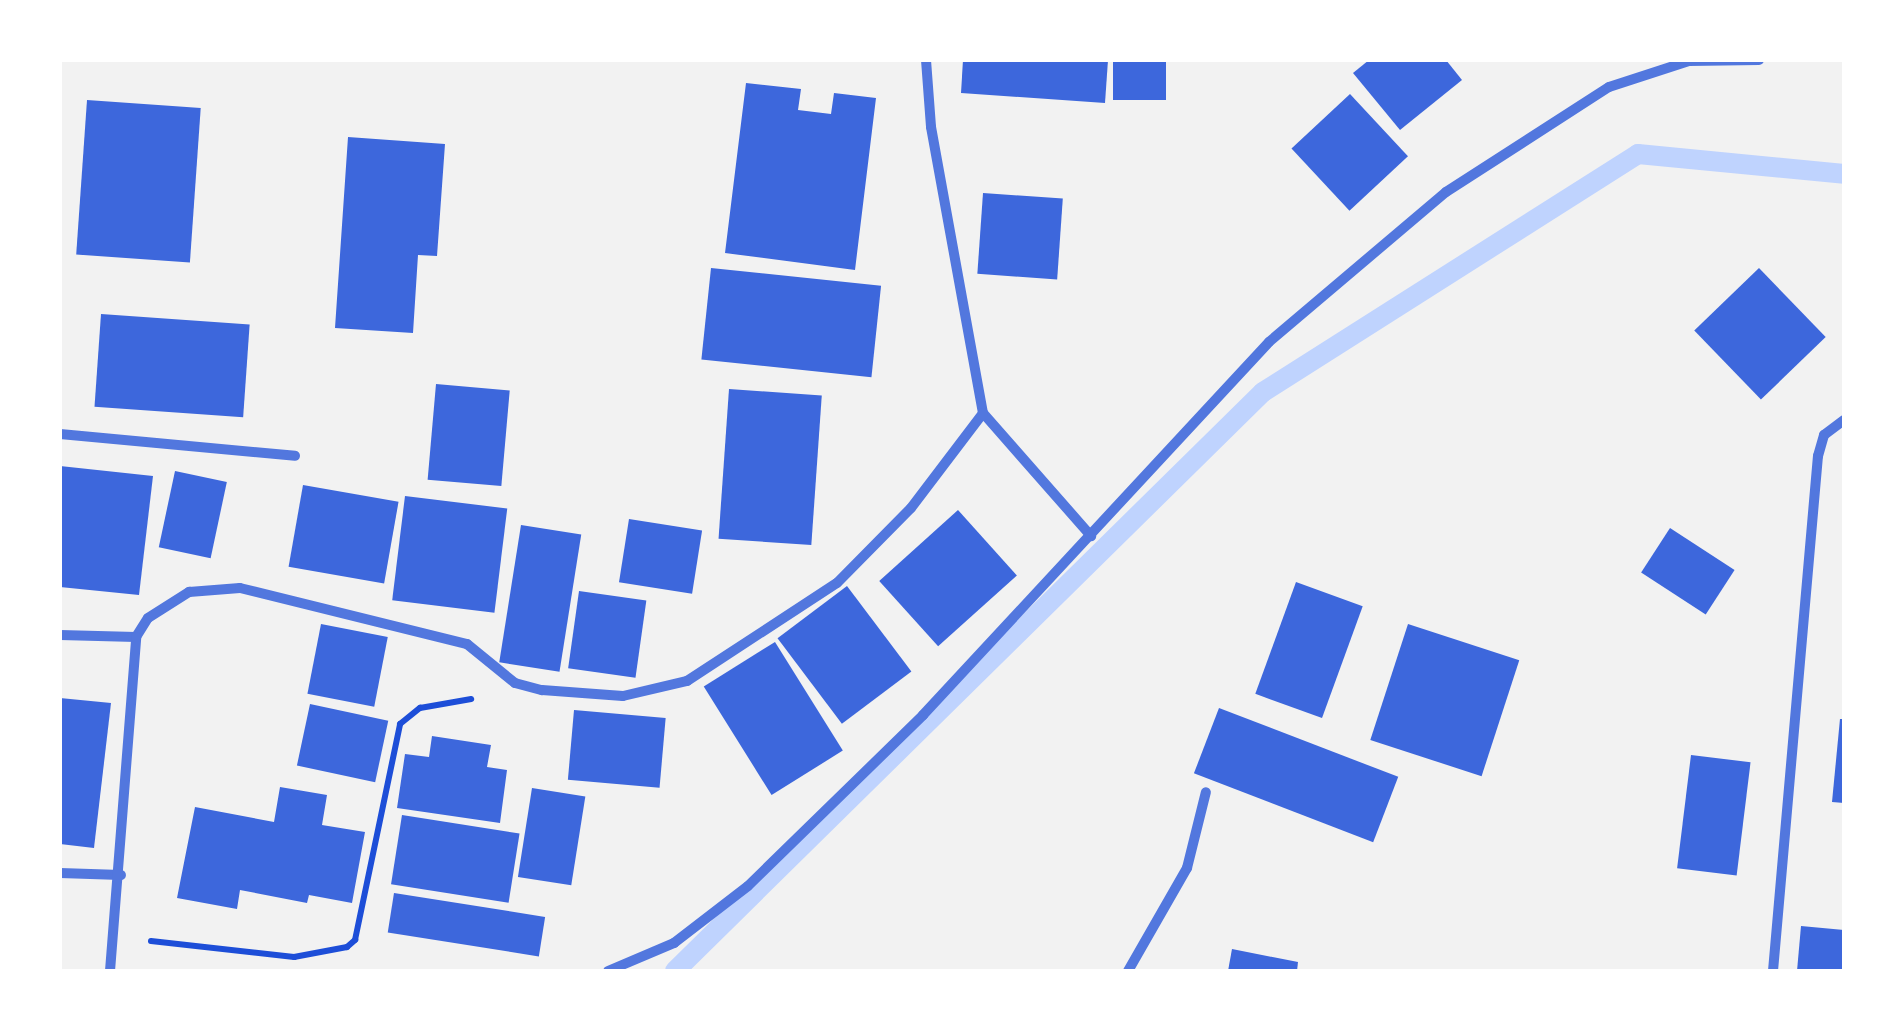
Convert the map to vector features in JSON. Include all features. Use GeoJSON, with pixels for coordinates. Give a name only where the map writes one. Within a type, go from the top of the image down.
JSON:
{"type":"FeatureCollection","features":[{"type":"Feature","properties":{"kind":"street"},"geometry":{"type":"LineString","coordinates":[[926,60],[931,126],[984,413],[1091,536]]}},
{"type":"Feature","properties":{"kind":"street"},"geometry":{"type":"LineString","coordinates":[[608,971],[674,943],[748,886],[1091,536],[1269,342],[1446,192],[1608,87],[1689,61],[1758,60]]}},
{"type":"Feature","properties":{"kind":"street"},"geometry":{"type":"LineString","coordinates":[[110,971],[121,875],[136,636],[148,618],[189,592],[240,588],[467,644],[515,683],[585,696],[622,696],[704,672],[837,583],[911,508],[984,413]]}},
{"type":"Feature","properties":{"kind":"street"},"geometry":{"type":"LineString","coordinates":[[1773,971],[1818,456],[1824,435],[1844,420]]}},
{"type":"Feature","properties":{"kind":"street"},"geometry":{"type":"LineString","coordinates":[[60,434],[295,456]]}},
{"type":"Feature","properties":{"kind":"street"},"geometry":{"type":"LineString","coordinates":[[60,635],[136,636]]}},
{"type":"Feature","properties":{"kind":"street"},"geometry":{"type":"LineString","coordinates":[[1128,971],[1188,868],[1206,792]]}},
{"type":"Feature","properties":{"kind":"street"},"geometry":{"type":"LineString","coordinates":[[60,873],[121,875]]}},
{"type":"Feature","properties":{"kind":"path"},"geometry":{"type":"LineString","coordinates":[[116,938],[294,957],[348,948],[356,940],[400,724],[420,708],[484,696],[515,683]]}},
{"type":"Feature","properties":{"kind":"building"},"geometry":{"type":"Polygon","coordinates":[[[963,60],[1108,60],[1105,103],[961,93],[963,60]]]}},
{"type":"Feature","properties":{"kind":"building"},"geometry":{"type":"Polygon","coordinates":[[[1113,60],[1166,60],[1166,100],[1113,100],[1113,60]]]}},
{"type":"Feature","properties":{"kind":"building"},"geometry":{"type":"Polygon","coordinates":[[[1369,60],[1446,60],[1462,80],[1400,130],[1353,73],[1369,60]]]}},
{"type":"Feature","properties":{"kind":"building"},"geometry":{"type":"Polygon","coordinates":[[[746,83],[801,89],[798,110],[831,114],[834,93],[876,98],[855,270],[725,253],[746,83]]]}},
{"type":"Feature","properties":{"kind":"building"},"geometry":{"type":"Polygon","coordinates":[[[1350,94],[1408,156],[1349,211],[1291,149],[1350,94]]]}},
{"type":"Feature","properties":{"kind":"building"},"geometry":{"type":"Polygon","coordinates":[[[87,100],[201,108],[190,263],[76,255],[87,100]]]}},
{"type":"Feature","properties":{"kind":"building"},"geometry":{"type":"Polygon","coordinates":[[[348,137],[445,144],[437,256],[418,255],[413,333],[335,328],[348,137]]]}},
{"type":"Feature","properties":{"kind":"building"},"geometry":{"type":"Polygon","coordinates":[[[983,193],[1063,199],[1057,279],[977,274],[983,193]]]}},
{"type":"Feature","properties":{"kind":"building"},"geometry":{"type":"Polygon","coordinates":[[[711,268],[881,286],[871,377],[701,359],[711,268]]]}},
{"type":"Feature","properties":{"kind":"building"},"geometry":{"type":"Polygon","coordinates":[[[1759,268],[1826,337],[1761,400],[1694,331],[1759,268]]]}},
{"type":"Feature","properties":{"kind":"building"},"geometry":{"type":"Polygon","coordinates":[[[101,314],[250,324],[243,417],[95,407],[101,314]]]}},
{"type":"Feature","properties":{"kind":"building"},"geometry":{"type":"Polygon","coordinates":[[[436,384],[510,390],[501,486],[428,480],[436,384]]]}},
{"type":"Feature","properties":{"kind":"building"},"geometry":{"type":"Polygon","coordinates":[[[729,389],[822,395],[811,545],[719,539],[729,389]]]}},
{"type":"Feature","properties":{"kind":"building"},"geometry":{"type":"Polygon","coordinates":[[[60,466],[153,476],[139,595],[60,587],[60,466]]]}},
{"type":"Feature","properties":{"kind":"building"},"geometry":{"type":"Polygon","coordinates":[[[175,471],[227,482],[211,558],[159,547],[175,471]]]}},
{"type":"Feature","properties":{"kind":"building"},"geometry":{"type":"Polygon","coordinates":[[[303,485],[399,502],[384,584],[289,567],[303,485]]]}},
{"type":"Feature","properties":{"kind":"building"},"geometry":{"type":"Polygon","coordinates":[[[405,496],[507,509],[494,613],[392,600],[405,496]]]}},
{"type":"Feature","properties":{"kind":"building"},"geometry":{"type":"Polygon","coordinates":[[[958,510],[1017,575],[938,646],[879,581],[958,510]]]}},
{"type":"Feature","properties":{"kind":"building"},"geometry":{"type":"Polygon","coordinates":[[[629,519],[702,531],[692,594],[619,582],[629,519]]]}},
{"type":"Feature","properties":{"kind":"building"},"geometry":{"type":"Polygon","coordinates":[[[521,525],[581,535],[560,672],[499,662],[521,525]]]}},
{"type":"Feature","properties":{"kind":"building"},"geometry":{"type":"Polygon","coordinates":[[[1670,528],[1735,570],[1706,614],[1641,572],[1670,528]]]}},
{"type":"Feature","properties":{"kind":"building"},"geometry":{"type":"Polygon","coordinates":[[[1296,582],[1363,606],[1322,718],[1255,694],[1296,582]]]}},
{"type":"Feature","properties":{"kind":"building"},"geometry":{"type":"Polygon","coordinates":[[[847,586],[911,671],[842,724],[778,638],[847,586]]]}},
{"type":"Feature","properties":{"kind":"building"},"geometry":{"type":"Polygon","coordinates":[[[579,591],[646,600],[635,678],[568,668],[579,591]]]}},
{"type":"Feature","properties":{"kind":"building"},"geometry":{"type":"Polygon","coordinates":[[[321,624],[388,637],[374,707],[307,694],[321,624]]]}},
{"type":"Feature","properties":{"kind":"building"},"geometry":{"type":"Polygon","coordinates":[[[1408,624],[1519,660],[1482,776],[1370,740],[1408,624]]]}},
{"type":"Feature","properties":{"kind":"building"},"geometry":{"type":"Polygon","coordinates":[[[775,642],[843,751],[772,795],[704,687],[775,642]]]}},
{"type":"Feature","properties":{"kind":"building"},"geometry":{"type":"Polygon","coordinates":[[[60,698],[111,703],[94,848],[60,844],[60,698]]]}},
{"type":"Feature","properties":{"kind":"building"},"geometry":{"type":"Polygon","coordinates":[[[310,704],[388,721],[375,782],[297,766],[310,704]]]}},
{"type":"Feature","properties":{"kind":"building"},"geometry":{"type":"Polygon","coordinates":[[[1219,708],[1398,777],[1373,842],[1194,773],[1219,708]]]}},
{"type":"Feature","properties":{"kind":"building"},"geometry":{"type":"Polygon","coordinates":[[[574,710],[666,718],[660,788],[568,780],[574,710]]]}},
{"type":"Feature","properties":{"kind":"building"},"geometry":{"type":"Polygon","coordinates":[[[1840,719],[1844,719],[1844,803],[1832,802],[1840,719]]]}},
{"type":"Feature","properties":{"kind":"building"},"geometry":{"type":"Polygon","coordinates":[[[432,736],[491,745],[487,767],[507,770],[500,823],[397,808],[405,754],[429,757],[432,736]]]}},
{"type":"Feature","properties":{"kind":"building"},"geometry":{"type":"Polygon","coordinates":[[[1691,755],[1751,762],[1737,875],[1677,868],[1691,755]]]}},
{"type":"Feature","properties":{"kind":"building"},"geometry":{"type":"Polygon","coordinates":[[[280,787],[327,795],[322,825],[365,832],[352,903],[309,895],[307,903],[240,890],[237,909],[177,898],[195,807],[274,822],[280,787]]]}},
{"type":"Feature","properties":{"kind":"building"},"geometry":{"type":"Polygon","coordinates":[[[532,788],[585,796],[571,885],[518,877],[532,788]]]}},
{"type":"Feature","properties":{"kind":"building"},"geometry":{"type":"Polygon","coordinates":[[[402,815],[520,834],[509,903],[391,884],[402,815]]]}},
{"type":"Feature","properties":{"kind":"building"},"geometry":{"type":"Polygon","coordinates":[[[394,893],[545,917],[539,956],[388,933],[394,893]]]}},
{"type":"Feature","properties":{"kind":"building"},"geometry":{"type":"Polygon","coordinates":[[[1801,926],[1844,930],[1844,971],[1797,971],[1801,926]]]}},
{"type":"Feature","properties":{"kind":"building"},"geometry":{"type":"Polygon","coordinates":[[[1232,949],[1298,962],[1297,971],[1228,971],[1232,949]]]}},
{"type":"Feature","properties":{"kind":"waterway"},"geometry":{"type":"LineString","coordinates":[[675,971],[1263,392],[1638,154],[1844,174]]}}]}
